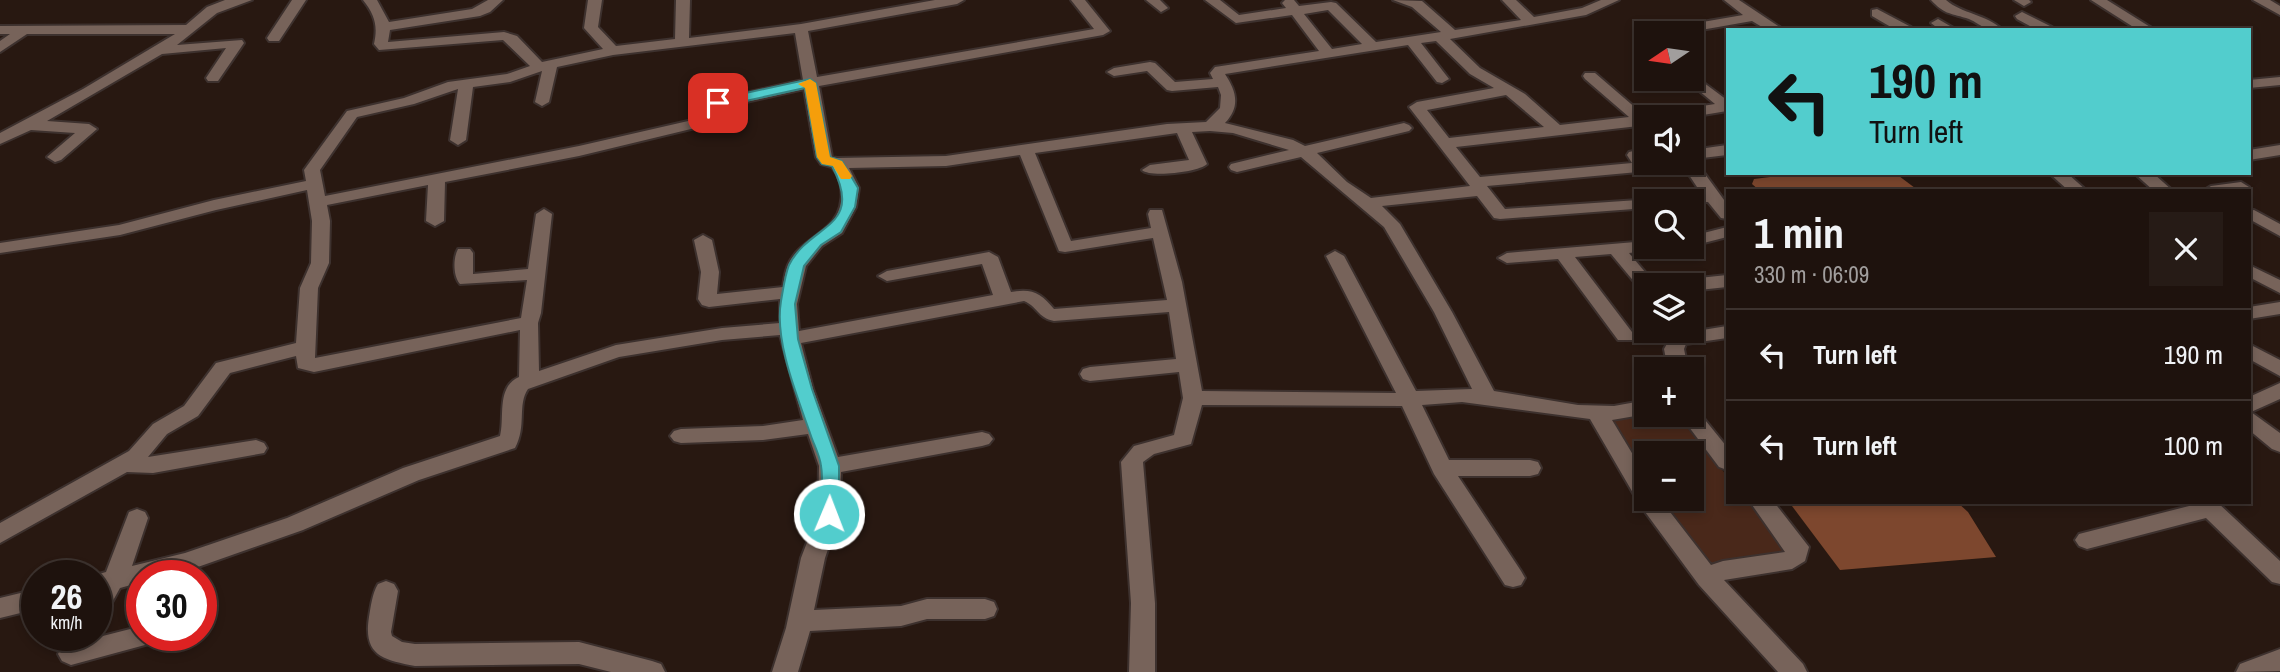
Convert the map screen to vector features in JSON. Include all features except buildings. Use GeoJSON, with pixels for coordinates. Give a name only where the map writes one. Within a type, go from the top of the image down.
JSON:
{"type":"FeatureCollection","features":[{"type":"Feature","properties":{"kind":"street"},"geometry":{"type":"LineString","coordinates":[[0,139],[30,125],[192,29],[211,7],[225,1],[245,0]]}},
{"type":"Feature","properties":{"kind":"street"},"geometry":{"type":"LineString","coordinates":[[274,38],[299,0]]}},
{"type":"Feature","properties":{"kind":"street"},"geometry":{"type":"LineString","coordinates":[[370,0],[379,10],[385,27],[381,44],[384,47],[509,38],[545,66]]}},
{"type":"Feature","properties":{"kind":"street"},"geometry":{"type":"LineString","coordinates":[[385,27],[475,13],[496,0]]}},
{"type":"Feature","properties":{"kind":"street"},"geometry":{"type":"LineString","coordinates":[[595,0],[591,28],[613,51]]}},
{"type":"Feature","properties":{"kind":"street"},"geometry":{"type":"LineString","coordinates":[[682,43],[683,0]]}},
{"type":"Feature","properties":{"kind":"street"},"geometry":{"type":"LineString","coordinates":[[860,0],[866,18]]}},
{"type":"Feature","properties":{"kind":"street"},"geometry":{"type":"LineString","coordinates":[[528,324],[314,365],[305,363],[309,288],[320,263],[318,202],[312,170],[354,112],[409,101],[436,89],[510,78],[545,66],[613,51],[801,28],[957,0]]}},
{"type":"Feature","properties":{"kind":"street"},"geometry":{"type":"LineString","coordinates":[[318,202],[579,151],[715,119],[720,116],[715,104],[810,83],[1103,31],[1079,0]]}},
{"type":"Feature","properties":{"kind":"street"},"geometry":{"type":"LineString","coordinates":[[1212,0],[1236,19],[1333,7],[1372,46]]}},
{"type":"Feature","properties":{"kind":"street"},"geometry":{"type":"LineString","coordinates":[[1286,0],[1329,54]]}},
{"type":"Feature","properties":{"kind":"street"},"geometry":{"type":"LineString","coordinates":[[1400,0],[1417,4],[1475,71],[1533,107],[1557,131]]}},
{"type":"Feature","properties":{"kind":"street"},"geometry":{"type":"LineString","coordinates":[[1508,0],[1531,22]]}},
{"type":"Feature","properties":{"kind":"street"},"geometry":{"type":"LineString","coordinates":[[1731,0],[1773,28]]}},
{"type":"Feature","properties":{"kind":"street"},"geometry":{"type":"LineString","coordinates":[[1938,0],[1952,12],[1971,15],[1993,28]]}},
{"type":"Feature","properties":{"kind":"street"},"geometry":{"type":"LineString","coordinates":[[2098,0],[2145,28]]}},
{"type":"Feature","properties":{"kind":"street"},"geometry":{"type":"LineString","coordinates":[[2260,0],[2280,11]]}},
{"type":"Feature","properties":{"kind":"street"},"geometry":{"type":"LineString","coordinates":[[1210,126],[1224,118],[1229,104],[1229,90],[1217,73],[1220,69],[1531,22],[1600,2]]}},
{"type":"Feature","properties":{"kind":"street"},"geometry":{"type":"LineString","coordinates":[[2022,6],[2045,28]]}},
{"type":"Feature","properties":{"kind":"street"},"geometry":{"type":"LineString","coordinates":[[1877,13],[1903,28]]}},
{"type":"Feature","properties":{"kind":"street"},"geometry":{"type":"LineString","coordinates":[[1704,26],[1754,17]]}},
{"type":"Feature","properties":{"kind":"street"},"geometry":{"type":"LineString","coordinates":[[801,28],[824,157],[827,161],[946,161],[1210,126],[1234,128],[1305,152],[1341,185],[1368,203],[1391,224],[1443,312],[1487,398]]}},
{"type":"Feature","properties":{"kind":"street"},"geometry":{"type":"LineString","coordinates":[[0,30],[141,32],[192,29]]}},
{"type":"Feature","properties":{"kind":"street"},"geometry":{"type":"LineString","coordinates":[[0,48],[24,30]]}},
{"type":"Feature","properties":{"kind":"street"},"geometry":{"type":"LineString","coordinates":[[1411,40],[1442,79]]}},
{"type":"Feature","properties":{"kind":"street"},"geometry":{"type":"LineString","coordinates":[[156,51],[237,43],[213,78]]}},
{"type":"Feature","properties":{"kind":"street"},"geometry":{"type":"LineString","coordinates":[[542,102],[545,66]]}},
{"type":"Feature","properties":{"kind":"street"},"geometry":{"type":"LineString","coordinates":[[1114,72],[1150,66],[1172,87],[1223,82]]}},
{"type":"Feature","properties":{"kind":"street"},"geometry":{"type":"LineString","coordinates":[[1590,76],[1634,112]]}},
{"type":"Feature","properties":{"kind":"street"},"geometry":{"type":"LineString","coordinates":[[2251,83],[2280,81]]}},
{"type":"Feature","properties":{"kind":"street"},"geometry":{"type":"LineString","coordinates":[[458,140],[466,83]]}},
{"type":"Feature","properties":{"kind":"street"},"geometry":{"type":"LineString","coordinates":[[1704,88],[1726,106]]}},
{"type":"Feature","properties":{"kind":"street"},"geometry":{"type":"LineString","coordinates":[[1508,90],[1417,107],[1500,215],[1634,204]]}},
{"type":"Feature","properties":{"kind":"street"},"geometry":{"type":"LineString","coordinates":[[1704,111],[1726,107]]}},
{"type":"Feature","properties":{"kind":"street"},"geometry":{"type":"LineString","coordinates":[[1446,143],[1634,121]]}},
{"type":"Feature","properties":{"kind":"street"},"geometry":{"type":"LineString","coordinates":[[30,125],[89,129],[55,158]]}},
{"type":"Feature","properties":{"kind":"street"},"geometry":{"type":"LineString","coordinates":[[1150,170],[1199,163],[1182,128]]}},
{"type":"Feature","properties":{"kind":"street"},"geometry":{"type":"LineString","coordinates":[[1237,167],[1404,128]]}},
{"type":"Feature","properties":{"kind":"street"},"geometry":{"type":"LineString","coordinates":[[1025,149],[1065,247],[1158,223],[1177,305],[1193,398],[1184,439],[1146,448],[1136,455],[1132,462],[1143,603],[1142,672]]}},
{"type":"Feature","properties":{"kind":"street"},"geometry":{"type":"LineString","coordinates":[[1704,153],[1726,150]]}},
{"type":"Feature","properties":{"kind":"street"},"geometry":{"type":"LineString","coordinates":[[2251,154],[2264,150],[2280,150]]}},
{"type":"Feature","properties":{"kind":"street"},"geometry":{"type":"LineString","coordinates":[[785,672],[813,558],[829,514],[830,466],[803,389],[789,334],[789,292],[797,265],[816,242],[836,229],[848,207],[851,188],[837,163]]}},
{"type":"Feature","properties":{"kind":"street"},"geometry":{"type":"LineString","coordinates":[[1368,203],[1479,186],[1634,167]]}},
{"type":"Feature","properties":{"kind":"street"},"geometry":{"type":"LineString","coordinates":[[1697,175],[1726,213]]}},
{"type":"Feature","properties":{"kind":"street"},"geometry":{"type":"LineString","coordinates":[[2059,175],[2076,189]]}},
{"type":"Feature","properties":{"kind":"street"},"geometry":{"type":"LineString","coordinates":[[2150,175],[2163,189]]}},
{"type":"Feature","properties":{"kind":"street"},"geometry":{"type":"LineString","coordinates":[[435,221],[437,178]]}},
{"type":"Feature","properties":{"kind":"street"},"geometry":{"type":"LineString","coordinates":[[0,248],[120,230],[180,213],[314,184]]}},
{"type":"Feature","properties":{"kind":"street"},"geometry":{"type":"LineString","coordinates":[[2226,189],[2241,187]]}},
{"type":"Feature","properties":{"kind":"street"},"geometry":{"type":"LineString","coordinates":[[1704,198],[1712,197]]}},
{"type":"Feature","properties":{"kind":"street"},"geometry":{"type":"LineString","coordinates":[[529,381],[528,324],[532,313],[544,214]]}},
{"type":"Feature","properties":{"kind":"street"},"geometry":{"type":"LineString","coordinates":[[2254,215],[2280,231]]}},
{"type":"Feature","properties":{"kind":"street"},"geometry":{"type":"LineString","coordinates":[[1704,239],[1711,234],[1726,232]]}},
{"type":"Feature","properties":{"kind":"street"},"geometry":{"type":"LineString","coordinates":[[703,240],[710,272],[709,301],[789,292]]}},
{"type":"Feature","properties":{"kind":"street"},"geometry":{"type":"LineString","coordinates":[[1507,258],[1634,247]]}},
{"type":"Feature","properties":{"kind":"street"},"geometry":{"type":"LineString","coordinates":[[1616,249],[1636,273]]}},
{"type":"Feature","properties":{"kind":"street"},"geometry":{"type":"LineString","coordinates":[[464,253],[466,280],[537,274]]}},
{"type":"Feature","properties":{"kind":"street"},"geometry":{"type":"LineString","coordinates":[[1563,254],[1625,337]]}},
{"type":"Feature","properties":{"kind":"street"},"geometry":{"type":"LineString","coordinates":[[1335,256],[1387,352],[1442,468],[1513,578]]}},
{"type":"Feature","properties":{"kind":"street"},"geometry":{"type":"LineString","coordinates":[[887,276],[989,257],[1004,299]]}},
{"type":"Feature","properties":{"kind":"street"},"geometry":{"type":"LineString","coordinates":[[2251,271],[2280,287]]}},
{"type":"Feature","properties":{"kind":"street"},"geometry":{"type":"LineString","coordinates":[[1704,283],[1726,281]]}},
{"type":"Feature","properties":{"kind":"street"},"geometry":{"type":"LineString","coordinates":[[112,580],[187,562],[295,524],[398,479],[507,443],[512,435],[514,391],[521,384],[616,351],[722,334],[789,334],[1030,295],[1048,314],[1055,315],[1177,305]]}},
{"type":"Feature","properties":{"kind":"street"},"geometry":{"type":"LineString","coordinates":[[2251,313],[2280,309]]}},
{"type":"Feature","properties":{"kind":"street"},"geometry":{"type":"LineString","coordinates":[[1704,333],[1726,332]]}},
{"type":"Feature","properties":{"kind":"street"},"geometry":{"type":"LineString","coordinates":[[0,534],[137,456],[160,429],[191,411],[223,368],[307,347]]}},
{"type":"Feature","properties":{"kind":"street"},"geometry":{"type":"LineString","coordinates":[[2251,351],[2280,369]]}},
{"type":"Feature","properties":{"kind":"street"},"geometry":{"type":"LineString","coordinates":[[1090,374],[1186,365]]}},
{"type":"Feature","properties":{"kind":"street"},"geometry":{"type":"LineString","coordinates":[[2280,390],[2251,406],[2280,444]]}},
{"type":"Feature","properties":{"kind":"street"},"geometry":{"type":"LineString","coordinates":[[1193,398],[1265,401],[1408,400],[1462,396],[1578,412],[1597,413],[1634,409]]}},
{"type":"Feature","properties":{"kind":"street"},"geometry":{"type":"LineString","coordinates":[[1597,413],[1634,476]]}},
{"type":"Feature","properties":{"kind":"street"},"geometry":{"type":"LineString","coordinates":[[681,436],[763,433],[817,425]]}},
{"type":"Feature","properties":{"kind":"street"},"geometry":{"type":"LineString","coordinates":[[1699,427],[1726,461]]}},
{"type":"Feature","properties":{"kind":"street"},"geometry":{"type":"LineString","coordinates":[[830,466],[982,439]]}},
{"type":"Feature","properties":{"kind":"street"},"geometry":{"type":"LineString","coordinates":[[126,464],[153,466],[256,448]]}},
{"type":"Feature","properties":{"kind":"street"},"geometry":{"type":"LineString","coordinates":[[1442,468],[1530,468]]}},
{"type":"Feature","properties":{"kind":"street"},"geometry":{"type":"LineString","coordinates":[[1707,578],[1723,570],[1792,560],[1797,555],[1797,547],[1763,504]]}},
{"type":"Feature","properties":{"kind":"street"},"geometry":{"type":"LineString","coordinates":[[2087,540],[2206,506],[2280,575]]}},
{"type":"Feature","properties":{"kind":"street"},"geometry":{"type":"LineString","coordinates":[[1657,511],[1707,578],[1794,672]]}},
{"type":"Feature","properties":{"kind":"street"},"geometry":{"type":"LineString","coordinates":[[112,572],[137,518]]}},
{"type":"Feature","properties":{"kind":"street"},"geometry":{"type":"LineString","coordinates":[[386,591],[379,632],[380,642],[397,653],[579,653],[652,672]]}},
{"type":"Feature","properties":{"kind":"street"},"geometry":{"type":"LineString","coordinates":[[0,608],[21,603]]}},
{"type":"Feature","properties":{"kind":"street"},"geometry":{"type":"LineString","coordinates":[[799,621],[901,616],[927,609],[985,609]]}},
{"type":"Feature","properties":{"kind":"street"},"geometry":{"type":"LineString","coordinates":[[2249,672],[2280,660]]}},
{"type":"Feature","properties":{"kind":"shaded area"},"geometry":{"type":"Polygon","coordinates":[[[1785,175],[1898,175],[1916,189],[1758,189],[1752,184],[1754,179],[1785,175]]]}},
{"type":"Feature","properties":{"kind":"shaded area"},"geometry":{"type":"Polygon","coordinates":[[[1634,415],[1634,427],[1688,427],[1699,441],[1634,441],[1634,459],[1612,422],[1615,418],[1634,415]]]}},
{"type":"Feature","properties":{"kind":"shaded area"},"geometry":{"type":"Polygon","coordinates":[[[1704,447],[1726,475],[1726,504],[1750,504],[1784,548],[1782,555],[1708,565],[1667,511],[1704,511],[1704,447]]]}},
{"type":"Feature","properties":{"kind":"shaded area"},"geometry":{"type":"Polygon","coordinates":[[[1790,504],[1959,504],[1968,512],[1996,557],[1840,570],[1790,504]]]}},
{"type":"Feature","properties":{"kind":"slow traffic"},"geometry":{"type":"LineString","coordinates":[[804,84],[810,83],[818,113],[824,157],[827,161],[837,163],[846,176]]}},
{"type":"Feature","properties":{"kind":"route"},"geometry":{"type":"LineString","coordinates":[[718,103],[810,83],[818,113],[824,157],[827,161],[837,163],[851,188],[848,207],[836,229],[816,242],[797,265],[788,304],[790,339],[803,389],[830,466],[829,514]]}}]}
